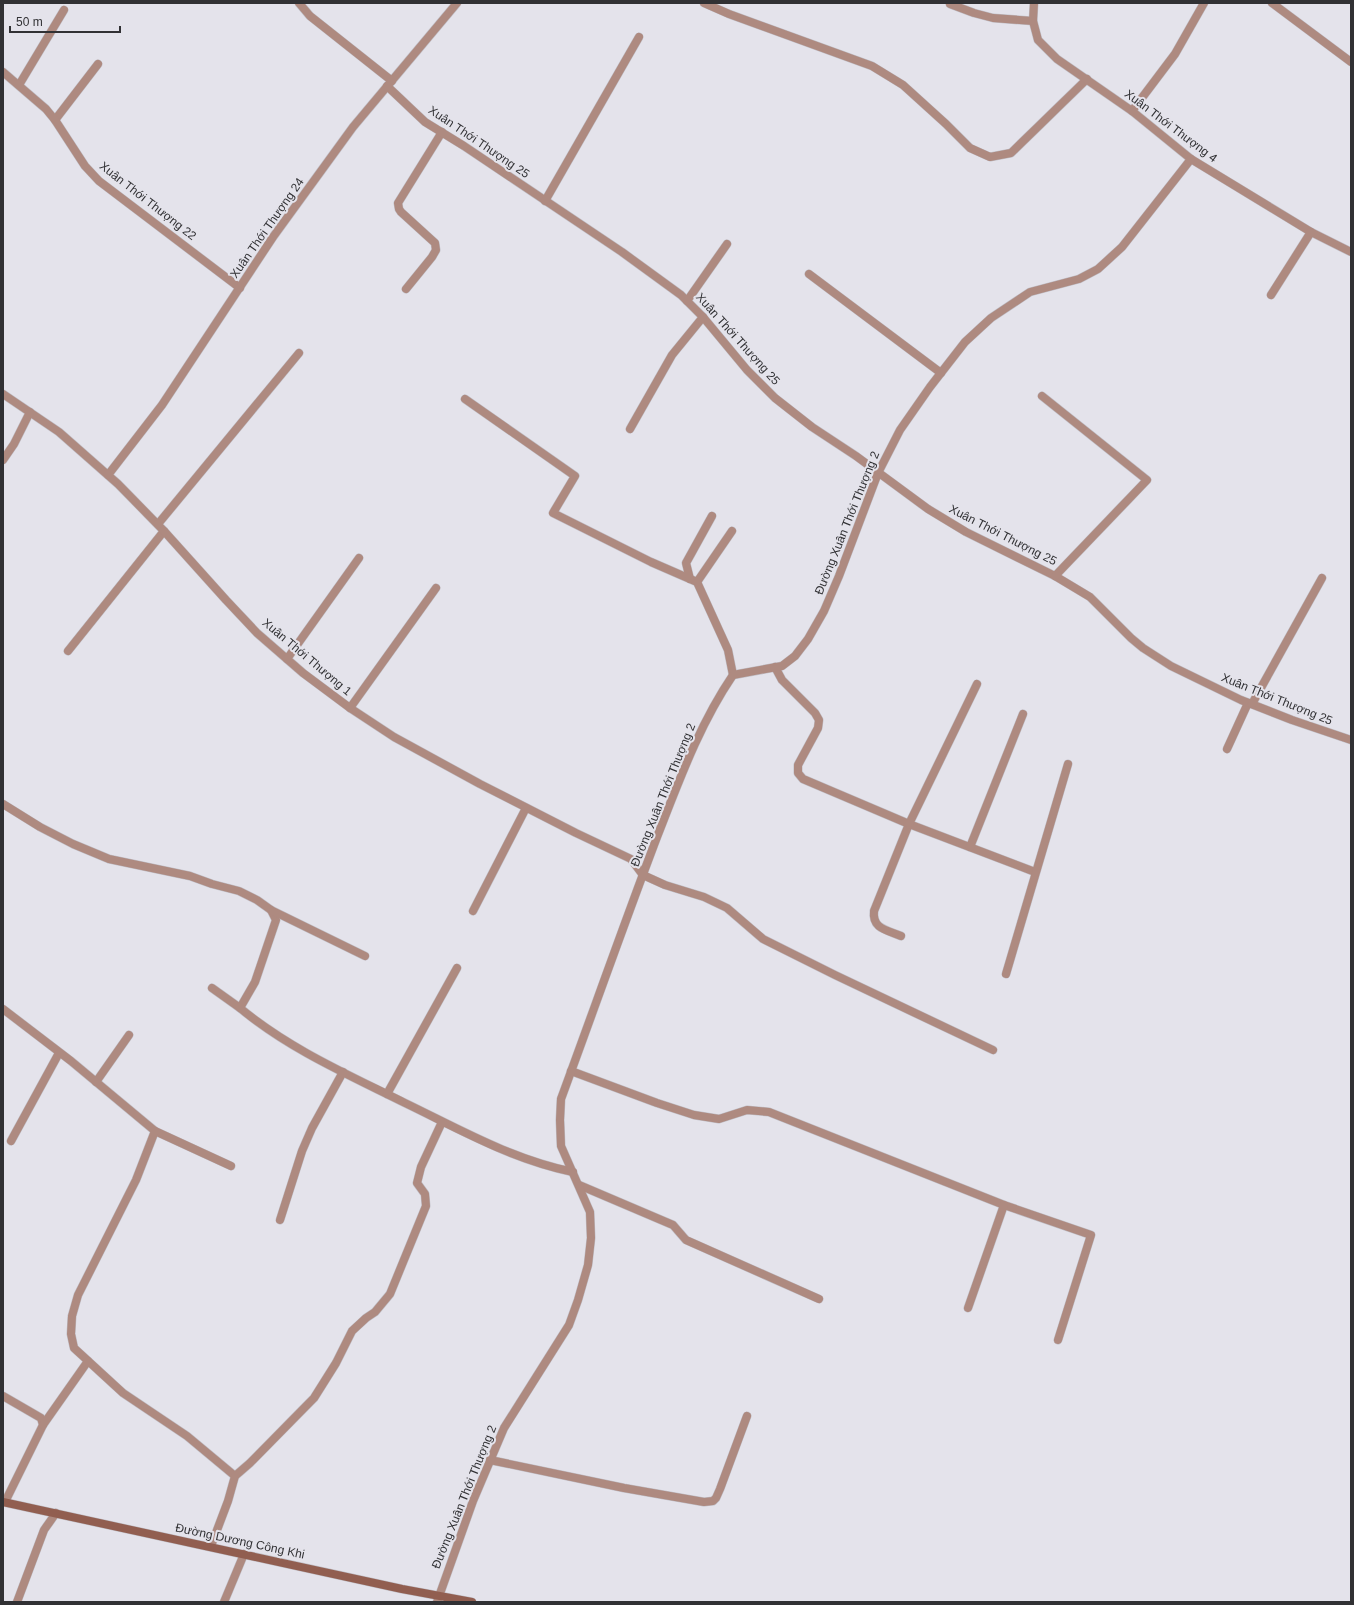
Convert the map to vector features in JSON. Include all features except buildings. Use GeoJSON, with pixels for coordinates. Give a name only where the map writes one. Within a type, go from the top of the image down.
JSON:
{"type":"FeatureCollection","features":[{"type":"Feature","properties":{"kind":"main road","name":"Đường Dương Công Khi"},"geometry":{"type":"LineString","coordinates":[[4,1502],[211,1546],[402,1589],[438,1599],[472,1602]]}},
{"type":"Feature","properties":{"kind":"street","name":"Xuân Thới Thượng 25"},"geometry":{"type":"LineString","coordinates":[[298,3],[310,16],[390,84],[425,122],[622,252],[687,301],[703,317],[747,370],[775,398],[812,427],[856,456],[928,509],[966,532],[1055,576],[1090,597],[1131,638],[1155,657],[1171,666],[1250,704],[1351,740]]}},
{"type":"Feature","properties":{"kind":"street","name":"Xuân Thới Thượng 24"},"geometry":{"type":"LineString","coordinates":[[108,475],[162,405],[273,237],[353,127],[457,3]]}},
{"type":"Feature","properties":{"kind":"street"},"geometry":{"type":"LineString","coordinates":[[704,3],[729,14],[872,66],[903,85],[970,148],[990,157],[1011,153],[1086,79]]}},
{"type":"Feature","properties":{"kind":"street","name":"Xuân Thới Thượng 4"},"geometry":{"type":"LineString","coordinates":[[1034,3],[1033,21],[1038,40],[1058,59],[1132,111],[1191,159],[1311,232],[1351,252]]}},
{"type":"Feature","properties":{"kind":"street"},"geometry":{"type":"LineString","coordinates":[[1132,111],[1175,54],[1204,3]]}},
{"type":"Feature","properties":{"kind":"street"},"geometry":{"type":"LineString","coordinates":[[1272,3],[1351,62]]}},
{"type":"Feature","properties":{"kind":"street"},"geometry":{"type":"LineString","coordinates":[[950,4],[974,14],[993,18],[1033,21]]}},
{"type":"Feature","properties":{"kind":"street"},"geometry":{"type":"LineString","coordinates":[[19,85],[64,10]]}},
{"type":"Feature","properties":{"kind":"street"},"geometry":{"type":"LineString","coordinates":[[545,201],[639,37]]}},
{"type":"Feature","properties":{"kind":"street"},"geometry":{"type":"LineString","coordinates":[[55,120],[98,64]]}},
{"type":"Feature","properties":{"kind":"street","name":"Xuân Thới Thượng 22"},"geometry":{"type":"LineString","coordinates":[[3,72],[46,109],[55,120],[85,166],[99,181],[240,288]]}},
{"type":"Feature","properties":{"kind":"street"},"geometry":{"type":"LineString","coordinates":[[406,289],[436,250],[435,243],[398,209],[398,203],[442,132]]}},
{"type":"Feature","properties":{"kind":"street","name":"Đường Xuân Thới Thượng 2"},"geometry":{"type":"LineString","coordinates":[[438,1599],[473,1501],[504,1428],[569,1325],[578,1300],[588,1265],[591,1238],[590,1212],[561,1146],[561,1100],[642,875],[689,756],[718,698],[733,675],[782,666],[795,656],[811,634],[839,576],[878,473],[900,430],[965,342],[991,318],[1008,305],[1030,292],[1079,279],[1098,269],[1122,247],[1191,159]]}},
{"type":"Feature","properties":{"kind":"street"},"geometry":{"type":"LineString","coordinates":[[1271,295],[1311,232]]}},
{"type":"Feature","properties":{"kind":"street"},"geometry":{"type":"LineString","coordinates":[[687,301],[728,244]]}},
{"type":"Feature","properties":{"kind":"street"},"geometry":{"type":"LineString","coordinates":[[809,274],[941,373]]}},
{"type":"Feature","properties":{"kind":"street"},"geometry":{"type":"LineString","coordinates":[[630,429],[672,355],[703,317]]}},
{"type":"Feature","properties":{"kind":"street"},"geometry":{"type":"LineString","coordinates":[[158,524],[299,353]]}},
{"type":"Feature","properties":{"kind":"street","name":"Xuân Thới Thượng 1"},"geometry":{"type":"LineString","coordinates":[[3,394],[59,432],[108,475],[164,530],[257,633],[287,659],[350,708],[394,737],[480,784],[631,859],[642,875]]}},
{"type":"Feature","properties":{"kind":"street"},"geometry":{"type":"LineString","coordinates":[[1042,396],[1147,480],[1055,576]]}},
{"type":"Feature","properties":{"kind":"street"},"geometry":{"type":"LineString","coordinates":[[465,399],[575,476],[553,513],[651,562],[693,580]]}},
{"type":"Feature","properties":{"kind":"street"},"geometry":{"type":"LineString","coordinates":[[3,460],[14,444],[30,412]]}},
{"type":"Feature","properties":{"kind":"street"},"geometry":{"type":"LineString","coordinates":[[712,516],[686,563],[693,580],[714,617],[728,650],[733,675]]}},
{"type":"Feature","properties":{"kind":"street"},"geometry":{"type":"LineString","coordinates":[[68,651],[164,530]]}},
{"type":"Feature","properties":{"kind":"street"},"geometry":{"type":"LineString","coordinates":[[693,580],[732,531]]}},
{"type":"Feature","properties":{"kind":"street"},"geometry":{"type":"LineString","coordinates":[[287,659],[359,558]]}},
{"type":"Feature","properties":{"kind":"street"},"geometry":{"type":"LineString","coordinates":[[1227,749],[1250,704],[1322,578]]}},
{"type":"Feature","properties":{"kind":"street"},"geometry":{"type":"LineString","coordinates":[[350,708],[436,588]]}},
{"type":"Feature","properties":{"kind":"street"},"geometry":{"type":"LineString","coordinates":[[775,667],[782,680],[815,713],[819,720],[818,728],[798,766],[798,773],[803,779],[909,824],[1035,872]]}},
{"type":"Feature","properties":{"kind":"street"},"geometry":{"type":"LineString","coordinates":[[901,936],[880,927],[873,918],[874,911],[909,824],[977,684]]}},
{"type":"Feature","properties":{"kind":"street"},"geometry":{"type":"LineString","coordinates":[[970,847],[1023,714]]}},
{"type":"Feature","properties":{"kind":"street"},"geometry":{"type":"LineString","coordinates":[[1006,974],[1068,764]]}},
{"type":"Feature","properties":{"kind":"street"},"geometry":{"type":"LineString","coordinates":[[3,804],[40,827],[67,841],[109,859],[190,876],[212,884],[239,891],[257,900],[271,910],[365,956]]}},
{"type":"Feature","properties":{"kind":"street"},"geometry":{"type":"LineString","coordinates":[[473,911],[526,808]]}},
{"type":"Feature","properties":{"kind":"street"},"geometry":{"type":"LineString","coordinates":[[642,875],[665,885],[704,897],[727,908],[763,939],[835,976],[993,1050]]}},
{"type":"Feature","properties":{"kind":"street"},"geometry":{"type":"LineString","coordinates":[[240,1008],[255,982],[276,920],[271,910]]}},
{"type":"Feature","properties":{"kind":"street"},"geometry":{"type":"LineString","coordinates":[[386,1094],[457,968]]}},
{"type":"Feature","properties":{"kind":"street"},"geometry":{"type":"LineString","coordinates":[[212,988],[274,1034],[386,1094],[481,1141],[534,1162],[573,1172]]}},
{"type":"Feature","properties":{"kind":"street"},"geometry":{"type":"LineString","coordinates":[[3,1009],[96,1082],[155,1131],[232,1166]]}},
{"type":"Feature","properties":{"kind":"street"},"geometry":{"type":"LineString","coordinates":[[96,1082],[129,1035]]}},
{"type":"Feature","properties":{"kind":"street"},"geometry":{"type":"LineString","coordinates":[[11,1141],[59,1053]]}},
{"type":"Feature","properties":{"kind":"street"},"geometry":{"type":"LineString","coordinates":[[571,1071],[694,1115],[719,1119],[747,1110],[769,1112],[1004,1205],[1091,1235],[1058,1340]]}},
{"type":"Feature","properties":{"kind":"street"},"geometry":{"type":"LineString","coordinates":[[280,1220],[302,1151],[312,1128],[343,1072]]}},
{"type":"Feature","properties":{"kind":"street"},"geometry":{"type":"LineString","coordinates":[[211,1546],[228,1501],[235,1476],[250,1463],[314,1398],[336,1363],[352,1331],[375,1312],[390,1294],[426,1206],[425,1194],[417,1183],[421,1168],[442,1122]]}},
{"type":"Feature","properties":{"kind":"street"},"geometry":{"type":"LineString","coordinates":[[155,1131],[136,1180],[78,1295],[72,1316],[71,1334],[74,1348],[123,1393],[187,1436],[235,1476]]}},
{"type":"Feature","properties":{"kind":"street"},"geometry":{"type":"LineString","coordinates":[[579,1185],[672,1225],[686,1240],[819,1299]]}},
{"type":"Feature","properties":{"kind":"street"},"geometry":{"type":"LineString","coordinates":[[968,1308],[1004,1205]]}},
{"type":"Feature","properties":{"kind":"street"},"geometry":{"type":"LineString","coordinates":[[4,1502],[43,1425],[88,1361]]}},
{"type":"Feature","properties":{"kind":"street"},"geometry":{"type":"LineString","coordinates":[[3,1396],[41,1418],[43,1425]]}},
{"type":"Feature","properties":{"kind":"street"},"geometry":{"type":"LineString","coordinates":[[490,1460],[624,1488],[710,1502],[716,1498],[747,1416]]}},
{"type":"Feature","properties":{"kind":"street"},"geometry":{"type":"LineString","coordinates":[[17,1602],[44,1530],[56,1513]]}},
{"type":"Feature","properties":{"kind":"street"},"geometry":{"type":"LineString","coordinates":[[224,1602],[244,1554]]}}]}
